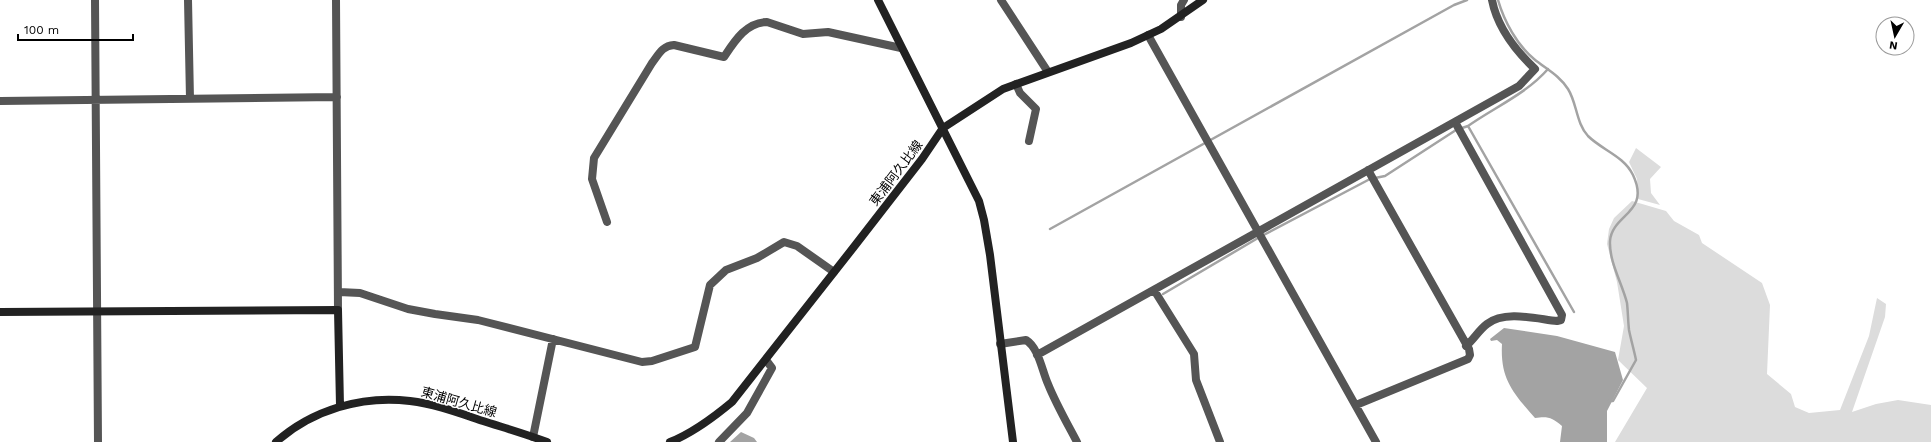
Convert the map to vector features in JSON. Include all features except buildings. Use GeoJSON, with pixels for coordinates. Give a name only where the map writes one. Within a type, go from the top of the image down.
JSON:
{"type":"FeatureCollection","features":[{"type":"Feature","properties":{"kind":"main road"},"geometry":{"type":"LineString","coordinates":[[878,0],[974,188],[984,220],[1013,442]]}},
{"type":"Feature","properties":{"kind":"main road","name":"東浦阿久比線"},"geometry":{"type":"LineString","coordinates":[[670,442],[682,437],[720,413],[732,402],[922,159],[943,128],[991,96],[1016,84],[1107,53],[1148,35],[1181,16],[1203,0]]}},
{"type":"Feature","properties":{"kind":"main road"},"geometry":{"type":"LineString","coordinates":[[0,312],[338,310],[340,406]]}},
{"type":"Feature","properties":{"kind":"main road","name":"東浦阿久比線"},"geometry":{"type":"LineString","coordinates":[[276,442],[301,424],[340,406],[374,400],[410,401],[448,410],[547,442]]}},
{"type":"Feature","properties":{"kind":"street"},"geometry":{"type":"LineString","coordinates":[[95,0],[98,442]]}},
{"type":"Feature","properties":{"kind":"street"},"geometry":{"type":"LineString","coordinates":[[188,0],[190,99]]}},
{"type":"Feature","properties":{"kind":"street"},"geometry":{"type":"LineString","coordinates":[[336,0],[338,310]]}},
{"type":"Feature","properties":{"kind":"street"},"geometry":{"type":"LineString","coordinates":[[1001,0],[1048,72]]}},
{"type":"Feature","properties":{"kind":"street"},"geometry":{"type":"LineString","coordinates":[[1181,16],[1181,5],[1184,0]]}},
{"type":"Feature","properties":{"kind":"street"},"geometry":{"type":"LineString","coordinates":[[1037,355],[1519,86],[1535,69],[1522,57],[1507,35],[1492,0]]}},
{"type":"Feature","properties":{"kind":"street"},"geometry":{"type":"LineString","coordinates":[[607,222],[592,179],[594,158],[652,63],[666,46],[674,45],[724,56],[740,34],[761,22],[766,22],[803,34],[832,33],[902,48]]}},
{"type":"Feature","properties":{"kind":"street"},"geometry":{"type":"LineString","coordinates":[[1148,35],[1376,442]]}},
{"type":"Feature","properties":{"kind":"street"},"geometry":{"type":"LineString","coordinates":[[1016,84],[1020,93],[1036,109],[1029,141]]}},
{"type":"Feature","properties":{"kind":"street"},"geometry":{"type":"LineString","coordinates":[[0,101],[337,97]]}},
{"type":"Feature","properties":{"kind":"street"},"geometry":{"type":"LineString","coordinates":[[1455,122],[1562,315],[1561,320],[1557,321],[1521,317],[1496,318],[1482,328],[1466,346]]}},
{"type":"Feature","properties":{"kind":"street"},"geometry":{"type":"LineString","coordinates":[[1356,405],[1468,359],[1470,355],[1368,170]]}},
{"type":"Feature","properties":{"kind":"street"},"geometry":{"type":"LineString","coordinates":[[339,292],[360,293],[408,309],[478,320],[594,348],[642,362],[652,361],[695,347],[710,285],[726,270],[757,258],[784,242],[797,246],[834,272]]}},
{"type":"Feature","properties":{"kind":"street"},"geometry":{"type":"LineString","coordinates":[[1154,290],[1194,354],[1199,388],[1220,442]]}},
{"type":"Feature","properties":{"kind":"street"},"geometry":{"type":"LineString","coordinates":[[533,437],[553,339]]}},
{"type":"Feature","properties":{"kind":"street"},"geometry":{"type":"LineString","coordinates":[[1000,344],[1026,340],[1030,344],[1037,355],[1048,384],[1077,442]]}},
{"type":"Feature","properties":{"kind":"street"},"geometry":{"type":"LineString","coordinates":[[719,442],[747,413],[760,392],[772,368],[766,360]]}},
{"type":"Feature","properties":{"kind":"shaded area"},"geometry":{"type":"Polygon","coordinates":[[[1636,148],[1661,167],[1650,179],[1651,193],[1660,205],[1638,199],[1637,179],[1629,162],[1636,148]]]}},
{"type":"Feature","properties":{"kind":"shaded area"},"geometry":{"type":"Polygon","coordinates":[[[1632,201],[1666,211],[1674,221],[1699,235],[1702,243],[1762,283],[1770,305],[1767,374],[1791,394],[1795,407],[1809,413],[1840,410],[1869,336],[1877,298],[1886,304],[1885,317],[1852,412],[1876,404],[1898,400],[1931,405],[1931,442],[1615,442],[1647,388],[1618,360],[1624,326],[1617,282],[1607,244],[1609,229],[1614,218],[1632,201]]]}},
{"type":"Feature","properties":{"kind":"shaded area"},"geometry":{"type":"Polygon","coordinates":[[[1504,328],[1557,336],[1615,352],[1623,380],[1607,411],[1607,442],[1560,442],[1562,426],[1549,418],[1535,418],[1520,401],[1510,385],[1503,367],[1502,344],[1497,340],[1491,341],[1490,339],[1504,328]]]}},
{"type":"Feature","properties":{"kind":"shaded area"},"geometry":{"type":"Polygon","coordinates":[[[741,432],[754,438],[757,442],[730,442],[741,432]]]}},
{"type":"Feature","properties":{"kind":"waterway"},"geometry":{"type":"LineString","coordinates":[[1050,229],[1454,5],[1467,0]]}},
{"type":"Feature","properties":{"kind":"waterway"},"geometry":{"type":"LineString","coordinates":[[1498,0],[1512,32],[1522,47],[1534,59],[1556,76],[1568,89],[1584,131],[1594,141],[1629,168],[1637,188],[1637,198],[1634,205],[1612,232],[1610,241],[1610,249],[1614,265],[1627,303],[1629,330],[1636,360],[1613,401],[1609,401]]}},
{"type":"Feature","properties":{"kind":"waterway"},"geometry":{"type":"LineString","coordinates":[[1548,69],[1530,86],[1468,126],[1574,312]]}},
{"type":"Feature","properties":{"kind":"waterway"},"geometry":{"type":"LineString","coordinates":[[1375,178],[1385,176],[1456,130],[1468,126]]}},
{"type":"Feature","properties":{"kind":"waterway"},"geometry":{"type":"LineString","coordinates":[[1163,294],[1258,238],[1370,179]]}}]}
